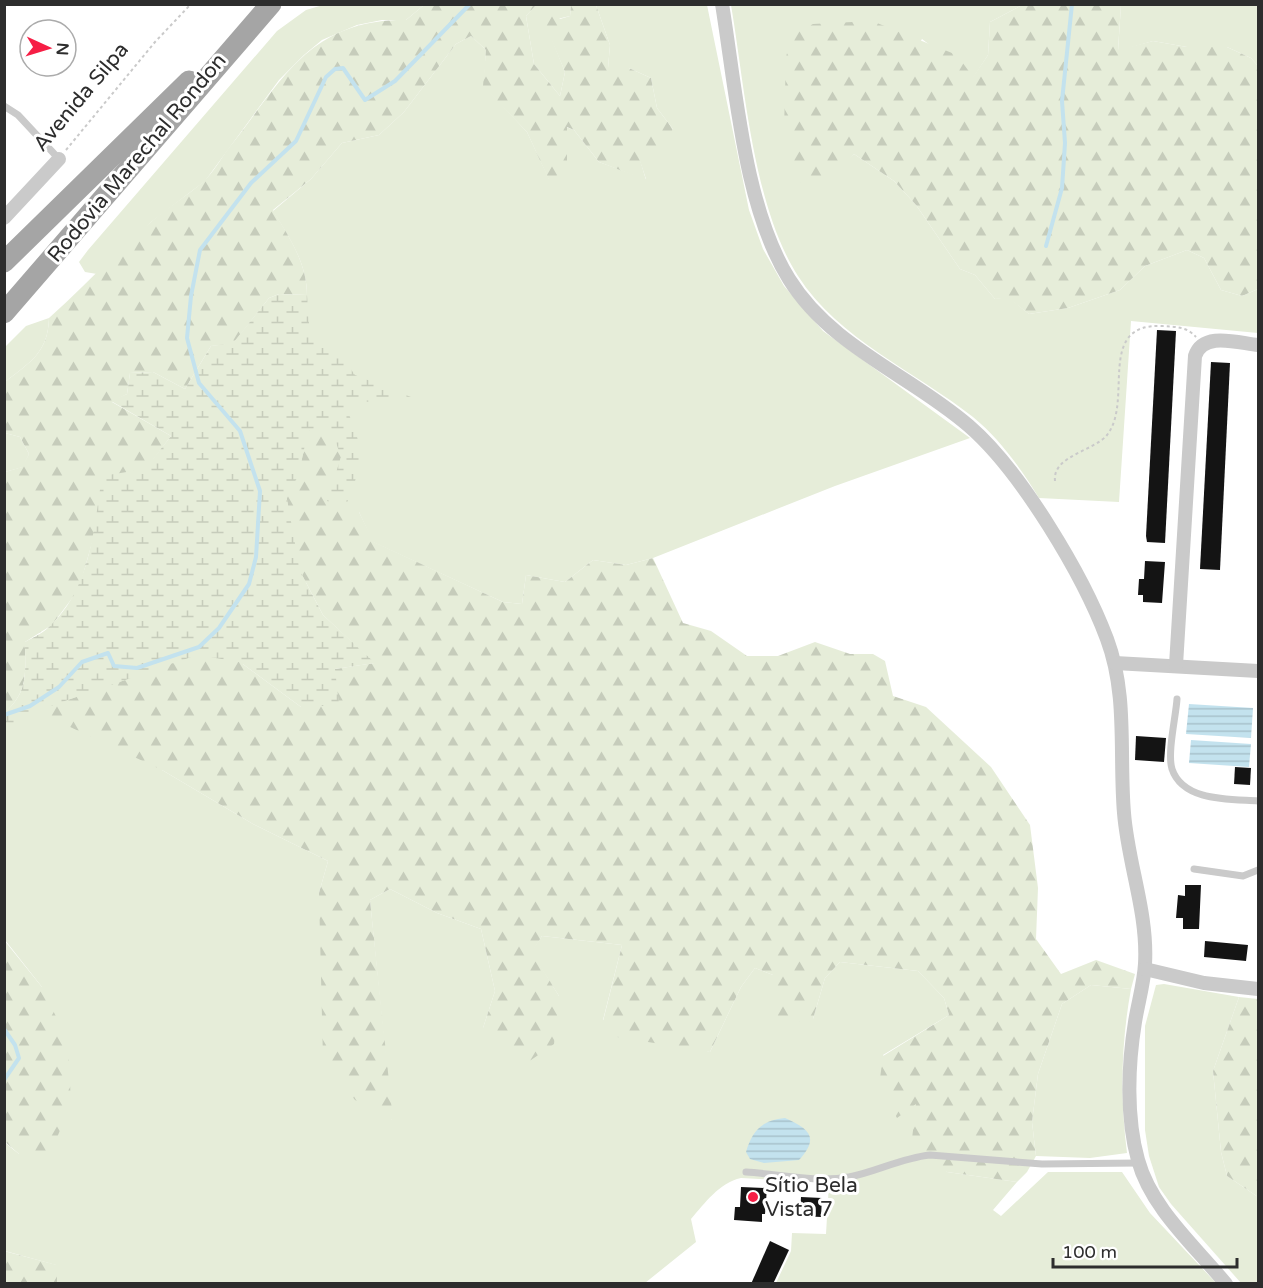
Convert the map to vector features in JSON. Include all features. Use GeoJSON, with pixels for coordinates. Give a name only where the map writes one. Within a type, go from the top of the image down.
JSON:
{"type":"FeatureCollection","features":[{"type":"Feature","properties":{"kind":"main road","name":"Rodovia Marechal Rondon"},"geometry":{"type":"LineString","coordinates":[[4,313],[271,4]]}},
{"type":"Feature","properties":{"kind":"main road"},"geometry":{"type":"LineString","coordinates":[[4,262],[180,89],[286,4]]}},
{"type":"Feature","properties":{"kind":"street"},"geometry":{"type":"LineString","coordinates":[[722,4],[757,203],[776,254],[790,281],[828,324],[970,426],[996,453],[1034,506],[1075,573],[1097,615],[1115,663],[1122,726],[1124,815],[1145,931],[1145,969],[1131,1061],[1131,1107],[1138,1163],[1167,1215],[1226,1284]]}},
{"type":"Feature","properties":{"kind":"street","name":"Avenida Silpa"},"geometry":{"type":"LineString","coordinates":[[4,218],[59,159]]}},
{"type":"Feature","properties":{"kind":"street"},"geometry":{"type":"LineString","coordinates":[[1176,666],[1195,356],[1202,343],[1214,340],[1258,345]]}},
{"type":"Feature","properties":{"kind":"street"},"geometry":{"type":"LineString","coordinates":[[1115,663],[1258,671]]}},
{"type":"Feature","properties":{"kind":"street"},"geometry":{"type":"LineString","coordinates":[[1145,969],[1204,983],[1258,989]]}},
{"type":"Feature","properties":{"kind":"lane"},"geometry":{"type":"LineString","coordinates":[[4,106],[18,115],[59,159]]}},
{"type":"Feature","properties":{"kind":"lane"},"geometry":{"type":"LineString","coordinates":[[1177,699],[1172,760],[1177,776],[1187,787],[1202,795],[1258,801]]}},
{"type":"Feature","properties":{"kind":"lane"},"geometry":{"type":"LineString","coordinates":[[1194,868],[1243,876],[1258,870]]}},
{"type":"Feature","properties":{"kind":"lane"},"geometry":{"type":"LineString","coordinates":[[746,1172],[828,1179],[847,1177],[913,1157],[930,1155],[1042,1164],[1138,1163]]}},
{"type":"Feature","properties":{"kind":"path","name":"Avenida Silpa"},"geometry":{"type":"LineString","coordinates":[[59,159],[132,68],[191,4]]}},
{"type":"Feature","properties":{"kind":"path"},"geometry":{"type":"LineString","coordinates":[[1055,481],[1054,475],[1060,464],[1100,441],[1113,424],[1118,404],[1120,353],[1127,339],[1139,329],[1146,327],[1181,327],[1193,333],[1202,343]]}},
{"type":"Feature","properties":{"kind":"green space"},"geometry":{"type":"Polygon","coordinates":[[[323,5],[424,5],[406,20],[382,20],[357,25],[322,40],[279,80],[205,181],[151,222],[97,274],[85,272],[79,262],[88,250],[277,31],[306,10],[323,5]]]}},
{"type":"Feature","properties":{"kind":"green space"},"geometry":{"type":"Polygon","coordinates":[[[424,5],[536,5],[526,16],[534,64],[560,96],[565,72],[544,22],[551,9],[560,19],[570,16],[571,5],[596,5],[610,45],[608,68],[629,68],[651,78],[657,108],[673,129],[658,158],[638,153],[646,180],[599,162],[574,130],[567,127],[567,170],[549,180],[527,132],[483,86],[486,50],[471,36],[456,44],[404,112],[379,135],[342,143],[311,179],[273,210],[291,240],[300,261],[307,295],[279,294],[269,298],[233,344],[211,346],[185,389],[153,372],[130,373],[127,394],[112,402],[171,436],[93,539],[79,589],[52,625],[25,642],[25,672],[22,689],[13,705],[5,713],[5,472],[22,467],[29,454],[20,437],[5,433],[5,382],[36,356],[45,340],[49,318],[158,216],[207,178],[282,78],[300,59],[321,43],[344,30],[372,23],[406,20],[424,5]]]}},
{"type":"Feature","properties":{"kind":"green space"},"geometry":{"type":"Polygon","coordinates":[[[536,5],[571,5],[570,16],[545,22],[565,72],[560,96],[534,64],[526,16],[536,5]]]}},
{"type":"Feature","properties":{"kind":"green space"},"geometry":{"type":"Polygon","coordinates":[[[596,5],[707,5],[749,210],[763,249],[784,286],[823,331],[970,438],[835,486],[653,558],[626,565],[593,560],[565,582],[526,575],[522,604],[503,602],[373,542],[359,512],[162,770],[253,824],[328,861],[319,893],[392,1120],[370,900],[390,889],[437,913],[481,929],[495,991],[483,1028],[559,996],[531,952],[542,936],[622,945],[603,1020],[710,1052],[741,987],[755,968],[773,975],[813,1019],[825,978],[840,962],[918,971],[944,998],[949,1015],[883,1055],[916,1103],[947,1172],[1017,1182],[993,1210],[1001,1216],[1048,1172],[1122,1172],[1150,1213],[1216,1283],[776,1283],[791,1251],[792,1233],[826,1234],[829,1183],[741,1178],[726,1184],[707,1200],[691,1219],[696,1242],[645,1283],[57,1283],[56,1265],[5,1251],[4,1142],[19,1154],[42,987],[5,940],[5,713],[17,701],[307,295],[300,261],[273,211],[311,179],[342,143],[379,135],[404,112],[456,44],[471,36],[486,50],[484,86],[527,132],[549,179],[567,169],[566,127],[574,130],[599,162],[646,179],[637,152],[673,129],[657,108],[651,78],[629,68],[608,68],[610,45],[596,5]]]}},
{"type":"Feature","properties":{"kind":"green space"},"geometry":{"type":"Polygon","coordinates":[[[731,5],[1022,5],[990,22],[988,55],[973,78],[922,39],[846,161],[854,154],[894,181],[916,205],[960,269],[975,275],[995,299],[1008,297],[1029,314],[1068,308],[1120,290],[1145,266],[1187,250],[1204,258],[1221,290],[1242,296],[1258,289],[1258,333],[1131,321],[1119,502],[1039,498],[1009,455],[973,417],[856,336],[815,298],[798,276],[783,248],[771,216],[753,145],[731,5]]]}},
{"type":"Feature","properties":{"kind":"green space"},"geometry":{"type":"Polygon","coordinates":[[[1022,5],[1121,5],[1118,50],[1153,41],[1187,47],[1227,47],[1251,58],[1258,66],[1258,289],[1242,296],[1221,290],[1204,258],[1187,250],[1145,266],[1120,290],[1068,308],[1029,314],[1008,298],[995,299],[975,275],[960,269],[916,205],[894,181],[854,154],[827,183],[801,183],[784,129],[786,57],[792,34],[813,24],[872,21],[957,55],[973,77],[988,55],[990,22],[1022,5]]]}},
{"type":"Feature","properties":{"kind":"green space"},"geometry":{"type":"Polygon","coordinates":[[[1121,5],[1258,5],[1258,66],[1251,58],[1227,47],[1187,47],[1153,41],[1118,51],[1121,5]]]}},
{"type":"Feature","properties":{"kind":"green space"},"geometry":{"type":"Polygon","coordinates":[[[279,294],[307,295],[310,339],[316,343],[323,339],[337,350],[355,375],[411,397],[378,402],[347,401],[358,443],[359,462],[345,507],[327,501],[341,457],[330,425],[308,431],[298,477],[286,494],[300,571],[323,615],[375,663],[335,669],[339,705],[301,707],[240,662],[197,655],[36,711],[17,723],[5,726],[5,713],[18,697],[24,681],[25,642],[46,629],[65,609],[83,574],[93,535],[102,476],[145,469],[171,436],[111,401],[127,394],[130,373],[153,372],[185,389],[211,346],[233,343],[269,298],[279,294]]]}},
{"type":"Feature","properties":{"kind":"green space"},"geometry":{"type":"Polygon","coordinates":[[[49,318],[45,340],[36,356],[5,382],[5,347],[26,326],[49,318]]]}},
{"type":"Feature","properties":{"kind":"green space"},"geometry":{"type":"Polygon","coordinates":[[[330,424],[341,457],[328,501],[359,512],[374,542],[503,602],[522,604],[526,575],[565,582],[593,560],[626,565],[653,558],[683,623],[711,631],[747,656],[778,656],[815,642],[850,654],[873,654],[885,661],[893,696],[926,707],[991,767],[1030,825],[1038,888],[1036,939],[1061,974],[1096,960],[1135,974],[1131,989],[1091,985],[1062,1004],[1038,1074],[1032,1122],[1036,1156],[1027,1172],[1017,1182],[947,1172],[912,1139],[916,1104],[897,1118],[879,1086],[883,1056],[949,1015],[944,998],[918,971],[840,962],[825,978],[813,1019],[794,1022],[773,1014],[773,975],[755,968],[741,987],[710,1052],[617,1037],[603,1021],[622,945],[542,936],[532,952],[559,996],[554,1044],[521,1067],[483,1028],[495,991],[481,929],[437,913],[390,889],[370,900],[393,1120],[355,1100],[323,1059],[319,893],[328,861],[253,824],[162,770],[36,711],[197,655],[240,662],[301,707],[335,669],[374,663],[323,615],[300,571],[286,494],[298,477],[308,431],[330,424]]]}},
{"type":"Feature","properties":{"kind":"green space"},"geometry":{"type":"Polygon","coordinates":[[[5,433],[20,437],[29,454],[23,467],[5,472],[5,433]]]}},
{"type":"Feature","properties":{"kind":"green space"},"geometry":{"type":"Polygon","coordinates":[[[4,940],[42,987],[68,1042],[71,1104],[48,1159],[19,1154],[5,1142],[4,940]]]}},
{"type":"Feature","properties":{"kind":"green space"},"geometry":{"type":"Polygon","coordinates":[[[1164,984],[1239,997],[1213,1071],[1221,1152],[1227,1176],[1258,1197],[1258,1283],[1241,1283],[1171,1204],[1159,1187],[1149,1156],[1145,1130],[1145,1026],[1156,985],[1164,984]]]}},
{"type":"Feature","properties":{"kind":"green space"},"geometry":{"type":"Polygon","coordinates":[[[1091,985],[1131,989],[1125,1030],[1123,1071],[1123,1112],[1127,1153],[1090,1158],[1036,1156],[1032,1122],[1038,1074],[1062,1004],[1091,985]]]}},
{"type":"Feature","properties":{"kind":"green space"},"geometry":{"type":"Polygon","coordinates":[[[1239,997],[1258,999],[1258,1197],[1227,1176],[1221,1152],[1213,1071],[1239,997]]]}},
{"type":"Feature","properties":{"kind":"green space"},"geometry":{"type":"Polygon","coordinates":[[[4,1251],[57,1265],[57,1283],[5,1283],[4,1251]]]}},
{"type":"Feature","properties":{"kind":"water"},"geometry":{"type":"Polygon","coordinates":[[[1189,704],[1253,708],[1251,738],[1186,734],[1189,704]]]}},
{"type":"Feature","properties":{"kind":"water"},"geometry":{"type":"Polygon","coordinates":[[[1191,740],[1251,744],[1249,767],[1189,763],[1191,740]]]}},
{"type":"Feature","properties":{"kind":"water"},"geometry":{"type":"Polygon","coordinates":[[[785,1118],[809,1134],[809,1145],[799,1160],[764,1163],[750,1159],[746,1152],[751,1138],[759,1128],[770,1121],[785,1118]]]}},
{"type":"Feature","properties":{"kind":"building"},"geometry":{"type":"Polygon","coordinates":[[[1157,330],[1176,331],[1165,543],[1147,542],[1146,536],[1157,330]]]}},
{"type":"Feature","properties":{"kind":"building"},"geometry":{"type":"Polygon","coordinates":[[[1211,362],[1230,363],[1220,570],[1200,569],[1211,362]]]}},
{"type":"Feature","properties":{"kind":"building"},"geometry":{"type":"Polygon","coordinates":[[[1145,561],[1165,562],[1162,603],[1143,602],[1143,595],[1138,595],[1139,579],[1144,579],[1145,561]]]}},
{"type":"Feature","properties":{"kind":"building"},"geometry":{"type":"Polygon","coordinates":[[[1136,736],[1166,738],[1164,762],[1135,760],[1136,736]]]}},
{"type":"Feature","properties":{"kind":"building"},"geometry":{"type":"Polygon","coordinates":[[[1235,767],[1251,768],[1250,785],[1234,784],[1235,767]]]}},
{"type":"Feature","properties":{"kind":"building"},"geometry":{"type":"Polygon","coordinates":[[[1185,885],[1201,885],[1199,929],[1183,929],[1183,918],[1176,918],[1178,895],[1185,896],[1185,885]]]}},
{"type":"Feature","properties":{"kind":"building"},"geometry":{"type":"Polygon","coordinates":[[[1205,941],[1248,945],[1246,961],[1204,957],[1205,941]]]}},
{"type":"Feature","properties":{"kind":"building","name":"Sítio Bela Vista 7"},"geometry":{"type":"Polygon","coordinates":[[[741,1187],[767,1188],[765,1214],[762,1214],[762,1222],[734,1220],[735,1207],[740,1207],[741,1187]]]}},
{"type":"Feature","properties":{"kind":"building"},"geometry":{"type":"Polygon","coordinates":[[[801,1197],[822,1198],[821,1217],[800,1216],[801,1197]]]}},
{"type":"Feature","properties":{"kind":"building"},"geometry":{"type":"Polygon","coordinates":[[[770,1241],[789,1250],[773,1284],[751,1284],[770,1241]]]}},
{"type":"Feature","properties":{"kind":"waterway"},"geometry":{"type":"LineString","coordinates":[[4,715],[30,706],[59,687],[82,662],[108,653],[114,666],[137,668],[199,647],[219,628],[249,584],[256,557],[260,491],[240,431],[199,383],[187,338],[191,296],[200,250],[251,183],[296,141],[326,77],[335,69],[343,68],[365,100],[395,81],[470,4]]}},
{"type":"Feature","properties":{"kind":"waterway"},"geometry":{"type":"LineString","coordinates":[[1046,246],[1062,188],[1065,143],[1062,101],[1072,4]]}},
{"type":"Feature","properties":{"kind":"waterway"},"geometry":{"type":"LineString","coordinates":[[4,1029],[15,1045],[19,1058],[4,1080]]}},
{"type":"Feature","properties":{"kind":"place","name":"Sítio Bela Vista 7"},"geometry":{"type":"Point","coordinates":[753,1197]}}]}
